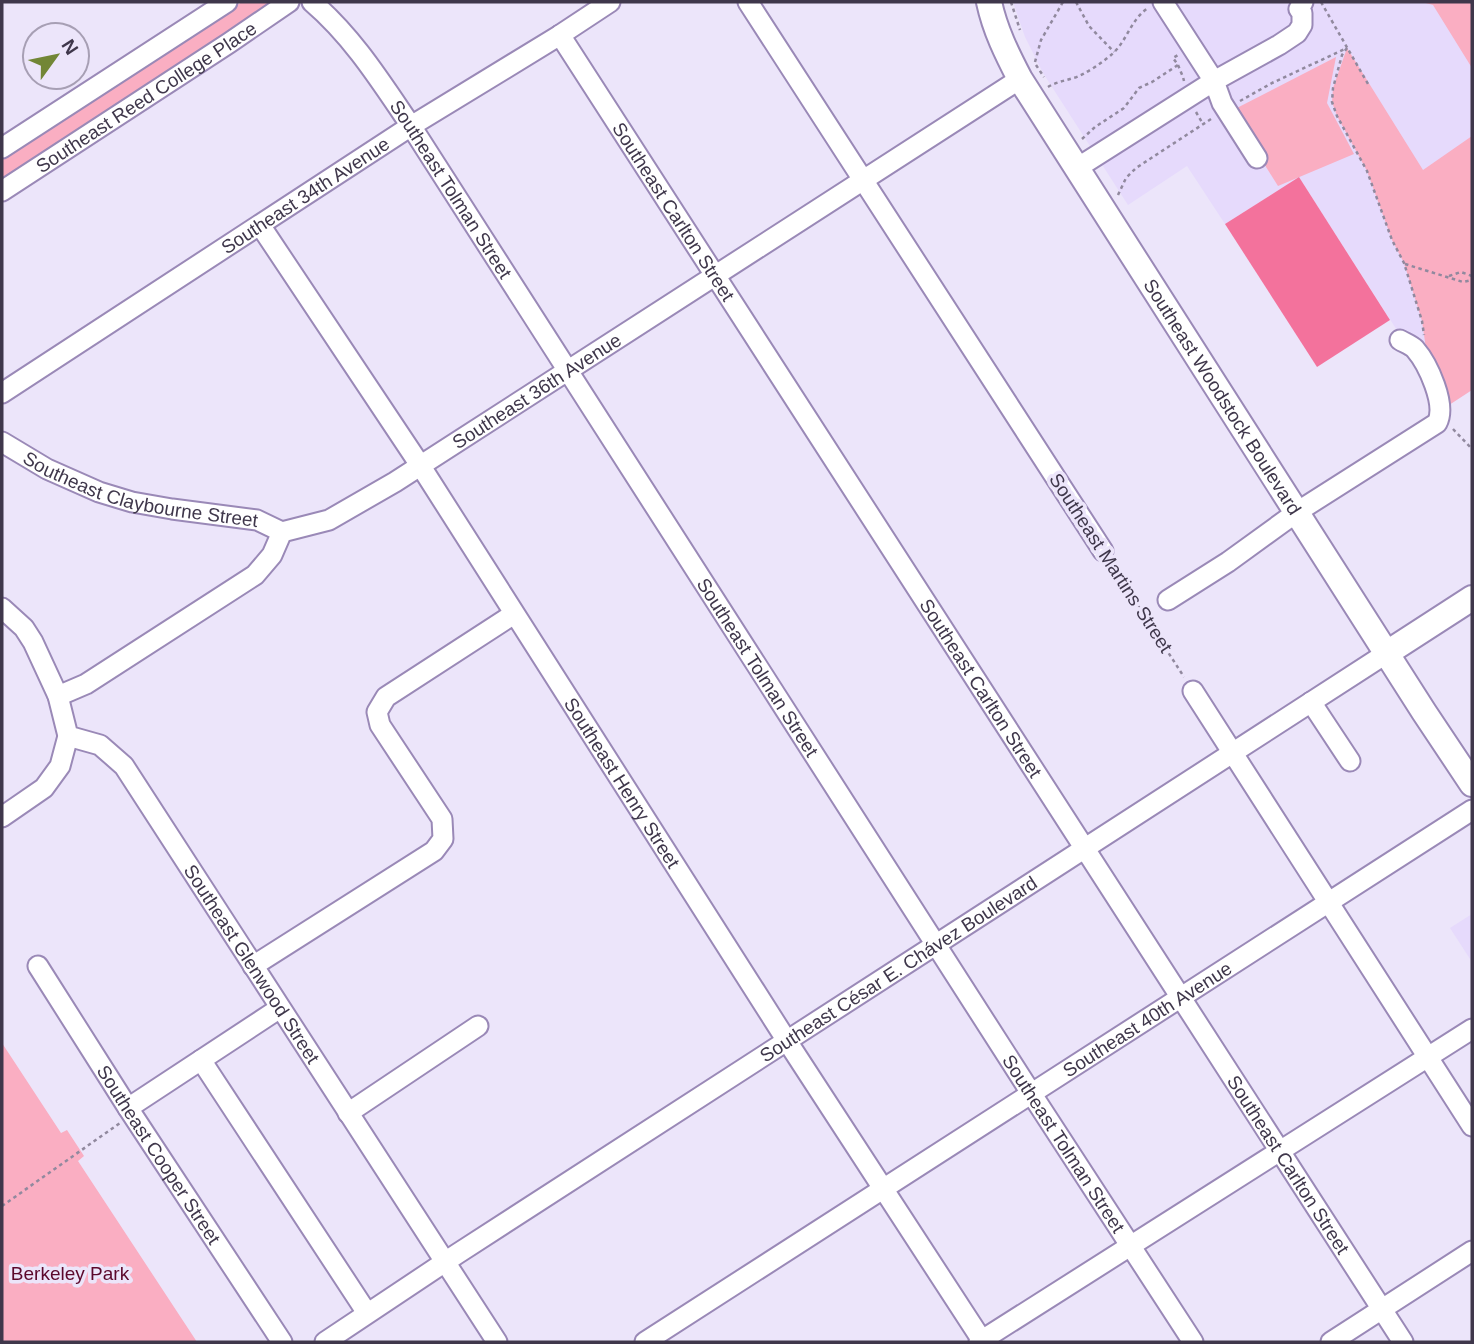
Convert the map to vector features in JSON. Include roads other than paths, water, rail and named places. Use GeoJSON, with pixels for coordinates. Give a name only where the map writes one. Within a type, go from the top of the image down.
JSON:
{"type":"FeatureCollection","features":[{"type":"Feature","properties":{"kind":"main road","name":"Southeast Woodstock Boulevard"},"geometry":{"type":"LineString","coordinates":[[989,2],[1002,45],[1026,88],[1085,162],[1297,512],[1472,784]]}},
{"type":"Feature","properties":{"kind":"main road","name":"Southeast César E. Chávez Boulevard"},"geometry":{"type":"LineString","coordinates":[[1387,653],[1472,598]]}},
{"type":"Feature","properties":{"kind":"street","name":"Southeast Reed College Place"},"geometry":{"type":"LineString","coordinates":[[2,148],[228,2]]}},
{"type":"Feature","properties":{"kind":"street","name":"Southeast Reed College Place"},"geometry":{"type":"LineString","coordinates":[[2,191],[289,2]]}},
{"type":"Feature","properties":{"kind":"street","name":"Southeast Tolman Street"},"geometry":{"type":"LineString","coordinates":[[312,2],[357,49],[411,126],[1192,1342]]}},
{"type":"Feature","properties":{"kind":"street","name":"Southeast 34th Avenue"},"geometry":{"type":"LineString","coordinates":[[2,393],[411,126],[610,2]]}},
{"type":"Feature","properties":{"kind":"street","name":"Southeast Martins Street"},"geometry":{"type":"LineString","coordinates":[[748,2],[1103,551]]}},
{"type":"Feature","properties":{"kind":"street"},"geometry":{"type":"LineString","coordinates":[[1156,4],[1192,46],[1214,81],[1226,110],[1257,158]]}},
{"type":"Feature","properties":{"kind":"street"},"geometry":{"type":"LineString","coordinates":[[1085,162],[1214,81],[1297,33],[1302,25],[1299,4]]}},
{"type":"Feature","properties":{"kind":"street","name":"Southeast Carlton Street"},"geometry":{"type":"LineString","coordinates":[[560,35],[1403,1342]]}},
{"type":"Feature","properties":{"kind":"street","name":"Southeast 36th Avenue"},"geometry":{"type":"LineString","coordinates":[[282,532],[329,520],[420,466],[863,180],[1026,88]]}},
{"type":"Feature","properties":{"kind":"street","name":"Southeast Henry Street"},"geometry":{"type":"LineString","coordinates":[[260,225],[420,466],[981,1342]]}},
{"type":"Feature","properties":{"kind":"street"},"geometry":{"type":"LineString","coordinates":[[1168,600],[1228,562],[1297,512],[1437,423],[1441,416],[1433,380],[1414,348],[1400,340]]}},
{"type":"Feature","properties":{"kind":"street","name":"Southeast Claybourne Street"},"geometry":{"type":"LineString","coordinates":[[2,442],[47,469],[99,492],[132,502],[257,520],[282,532]]}},
{"type":"Feature","properties":{"kind":"street"},"geometry":{"type":"LineString","coordinates":[[58,696],[86,684],[255,575],[272,555],[282,532]]}},
{"type":"Feature","properties":{"kind":"street"},"geometry":{"type":"LineString","coordinates":[[2,608],[24,628],[33,642],[58,696],[68,736],[60,766],[44,788],[2,817]]}},
{"type":"Feature","properties":{"kind":"street"},"geometry":{"type":"LineString","coordinates":[[253,966],[434,851],[443,839],[442,819],[380,725],[377,712],[386,696],[514,614]]}},
{"type":"Feature","properties":{"kind":"street","name":"Southeast César E. Chávez Boulevard"},"geometry":{"type":"LineString","coordinates":[[325,1342],[1387,653]]}},
{"type":"Feature","properties":{"kind":"street"},"geometry":{"type":"LineString","coordinates":[[1193,691],[1472,1126]]}},
{"type":"Feature","properties":{"kind":"street"},"geometry":{"type":"LineString","coordinates":[[1311,702],[1350,761]]}},
{"type":"Feature","properties":{"kind":"street","name":"Southeast Glenwood Street"},"geometry":{"type":"LineString","coordinates":[[68,736],[100,745],[124,766],[497,1342]]}},
{"type":"Feature","properties":{"kind":"street","name":"Southeast 40th Avenue"},"geometry":{"type":"LineString","coordinates":[[645,1342],[1472,810]]}},
{"type":"Feature","properties":{"kind":"street","name":"Southeast Cooper Street"},"geometry":{"type":"LineString","coordinates":[[38,966],[282,1342]]}},
{"type":"Feature","properties":{"kind":"street"},"geometry":{"type":"LineString","coordinates":[[128,1108],[280,1009]]}},
{"type":"Feature","properties":{"kind":"street"},"geometry":{"type":"LineString","coordinates":[[348,1113],[478,1026]]}},
{"type":"Feature","properties":{"kind":"street"},"geometry":{"type":"LineString","coordinates":[[981,1342],[1472,1029]]}},
{"type":"Feature","properties":{"kind":"street"},"geometry":{"type":"LineString","coordinates":[[201,1060],[367,1313]]}},
{"type":"Feature","properties":{"kind":"street"},"geometry":{"type":"LineString","coordinates":[[1331,1342],[1472,1251]]}},
{"type":"Feature","properties":{"kind":"park label","name":"Berkeley Park"},"geometry":{"type":"Point","coordinates":[70,1273]}}]}
